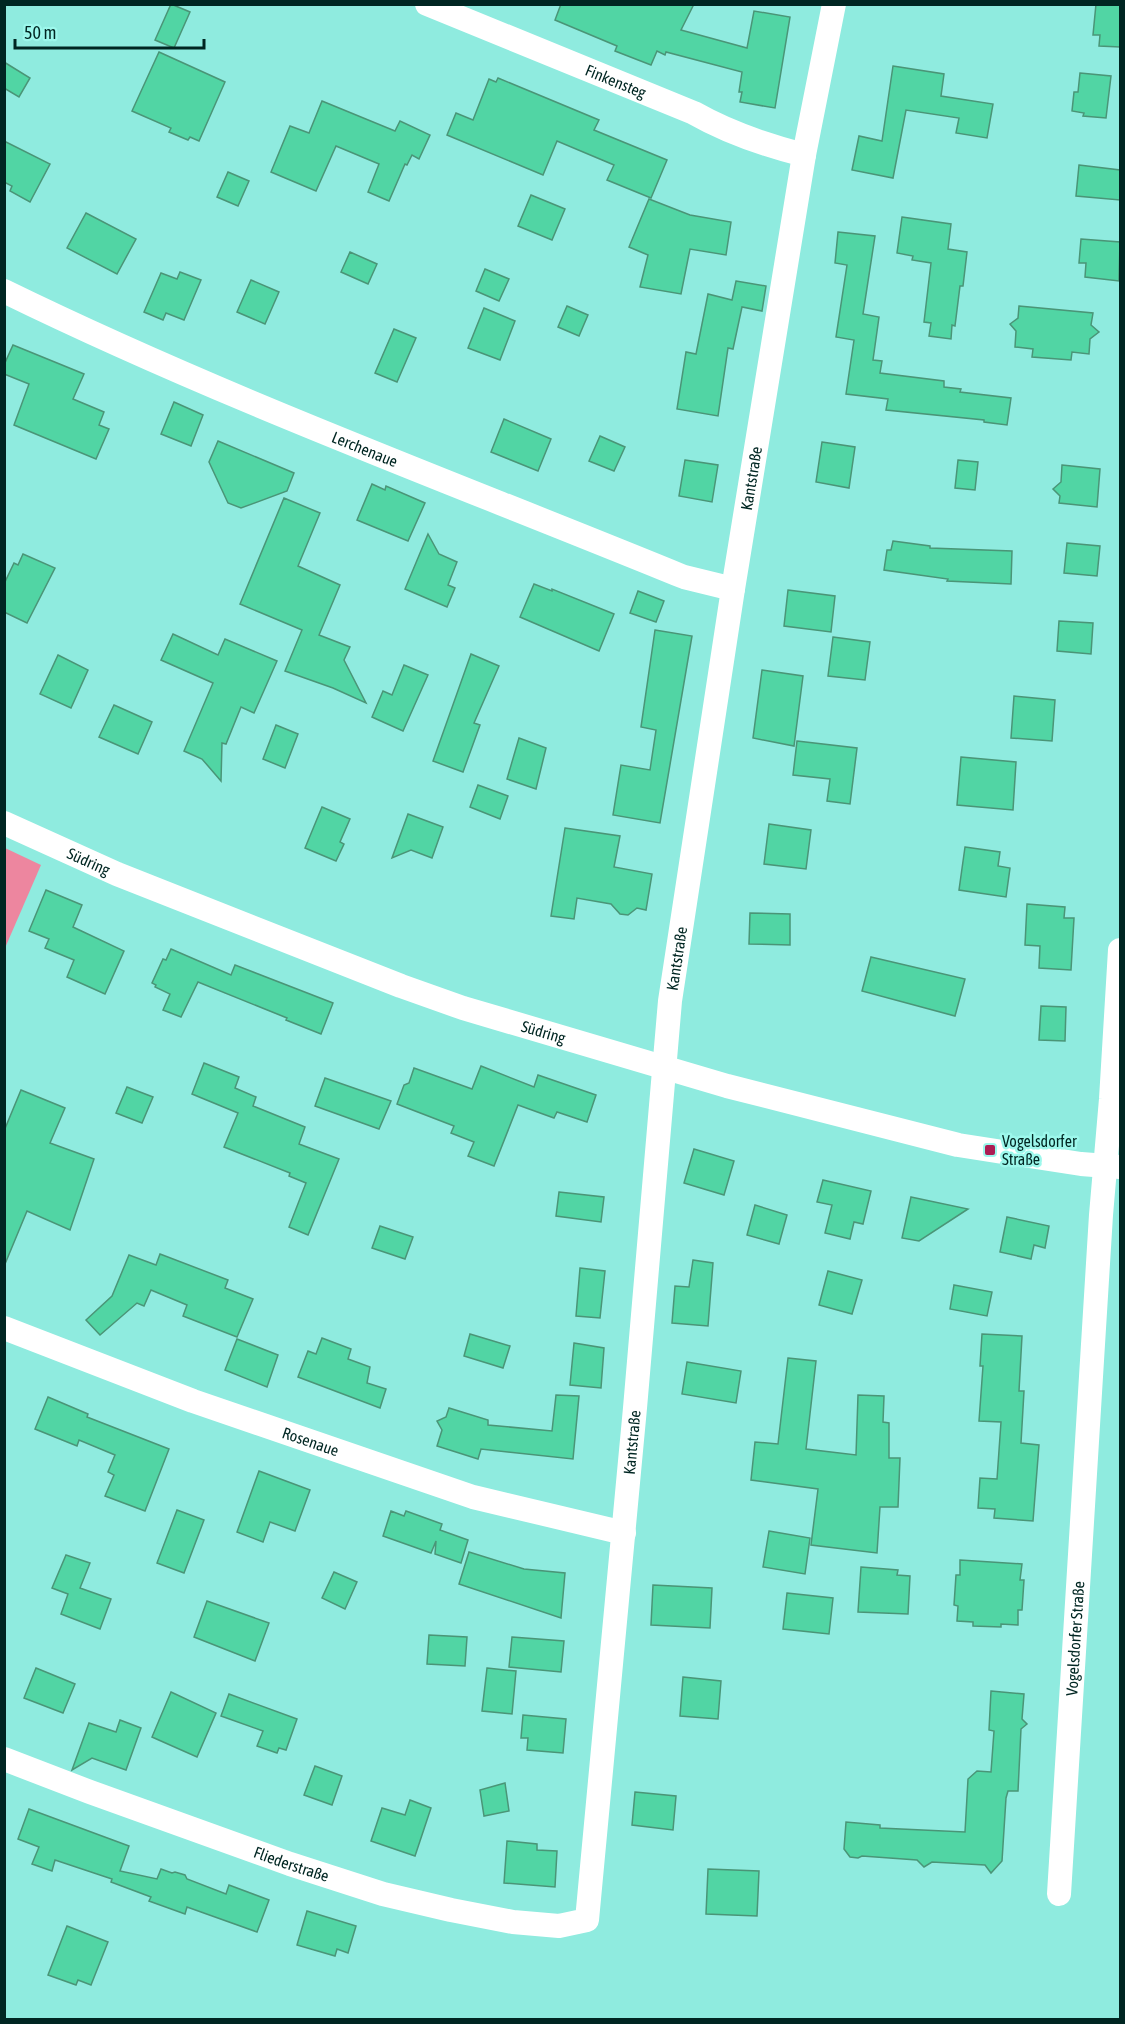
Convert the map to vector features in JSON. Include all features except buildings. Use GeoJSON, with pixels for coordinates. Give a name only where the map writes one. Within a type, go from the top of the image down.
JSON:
{"type":"FeatureCollection","features":[{"type":"Feature","properties":{"kind":"street","name":"Finkensteg"},"geometry":{"type":"LineString","coordinates":[[427,4],[694,113],[724,130],[804,154]]}},
{"type":"Feature","properties":{"kind":"street","name":"Kantstraße"},"geometry":{"type":"LineString","coordinates":[[587,1920],[624,1533],[670,1001],[733,589],[804,154],[834,4]]}},
{"type":"Feature","properties":{"kind":"street","name":"Lerchenaue"},"geometry":{"type":"LineString","coordinates":[[4,291],[95,334],[346,440],[684,577],[733,589]]}},
{"type":"Feature","properties":{"kind":"street","name":"Südring"},"geometry":{"type":"LineString","coordinates":[[4,823],[117,874],[415,992],[463,1008],[727,1086],[958,1145],[1112,1166]]}},
{"type":"Feature","properties":{"kind":"street","name":"Vogelsdorfer Straße"},"geometry":{"type":"LineString","coordinates":[[1059,1894],[1112,1166],[1111,1100],[1120,950]]}},
{"type":"Feature","properties":{"kind":"street","name":"Rosenaue"},"geometry":{"type":"LineString","coordinates":[[4,1328],[204,1405],[461,1493],[624,1533]]}},
{"type":"Feature","properties":{"kind":"street","name":"Fliederstraße"},"geometry":{"type":"LineString","coordinates":[[4,1759],[257,1853],[383,1894],[513,1922],[559,1926],[587,1920]]}},
{"type":"Feature","properties":{"kind":"shaded area"},"geometry":{"type":"Polygon","coordinates":[[[5,848],[41,865],[5,948],[5,848]]]}},
{"type":"Feature","properties":{"kind":"place","name":"Vogelsdorfer Straße"},"geometry":{"type":"Point","coordinates":[990,1150]}}]}
